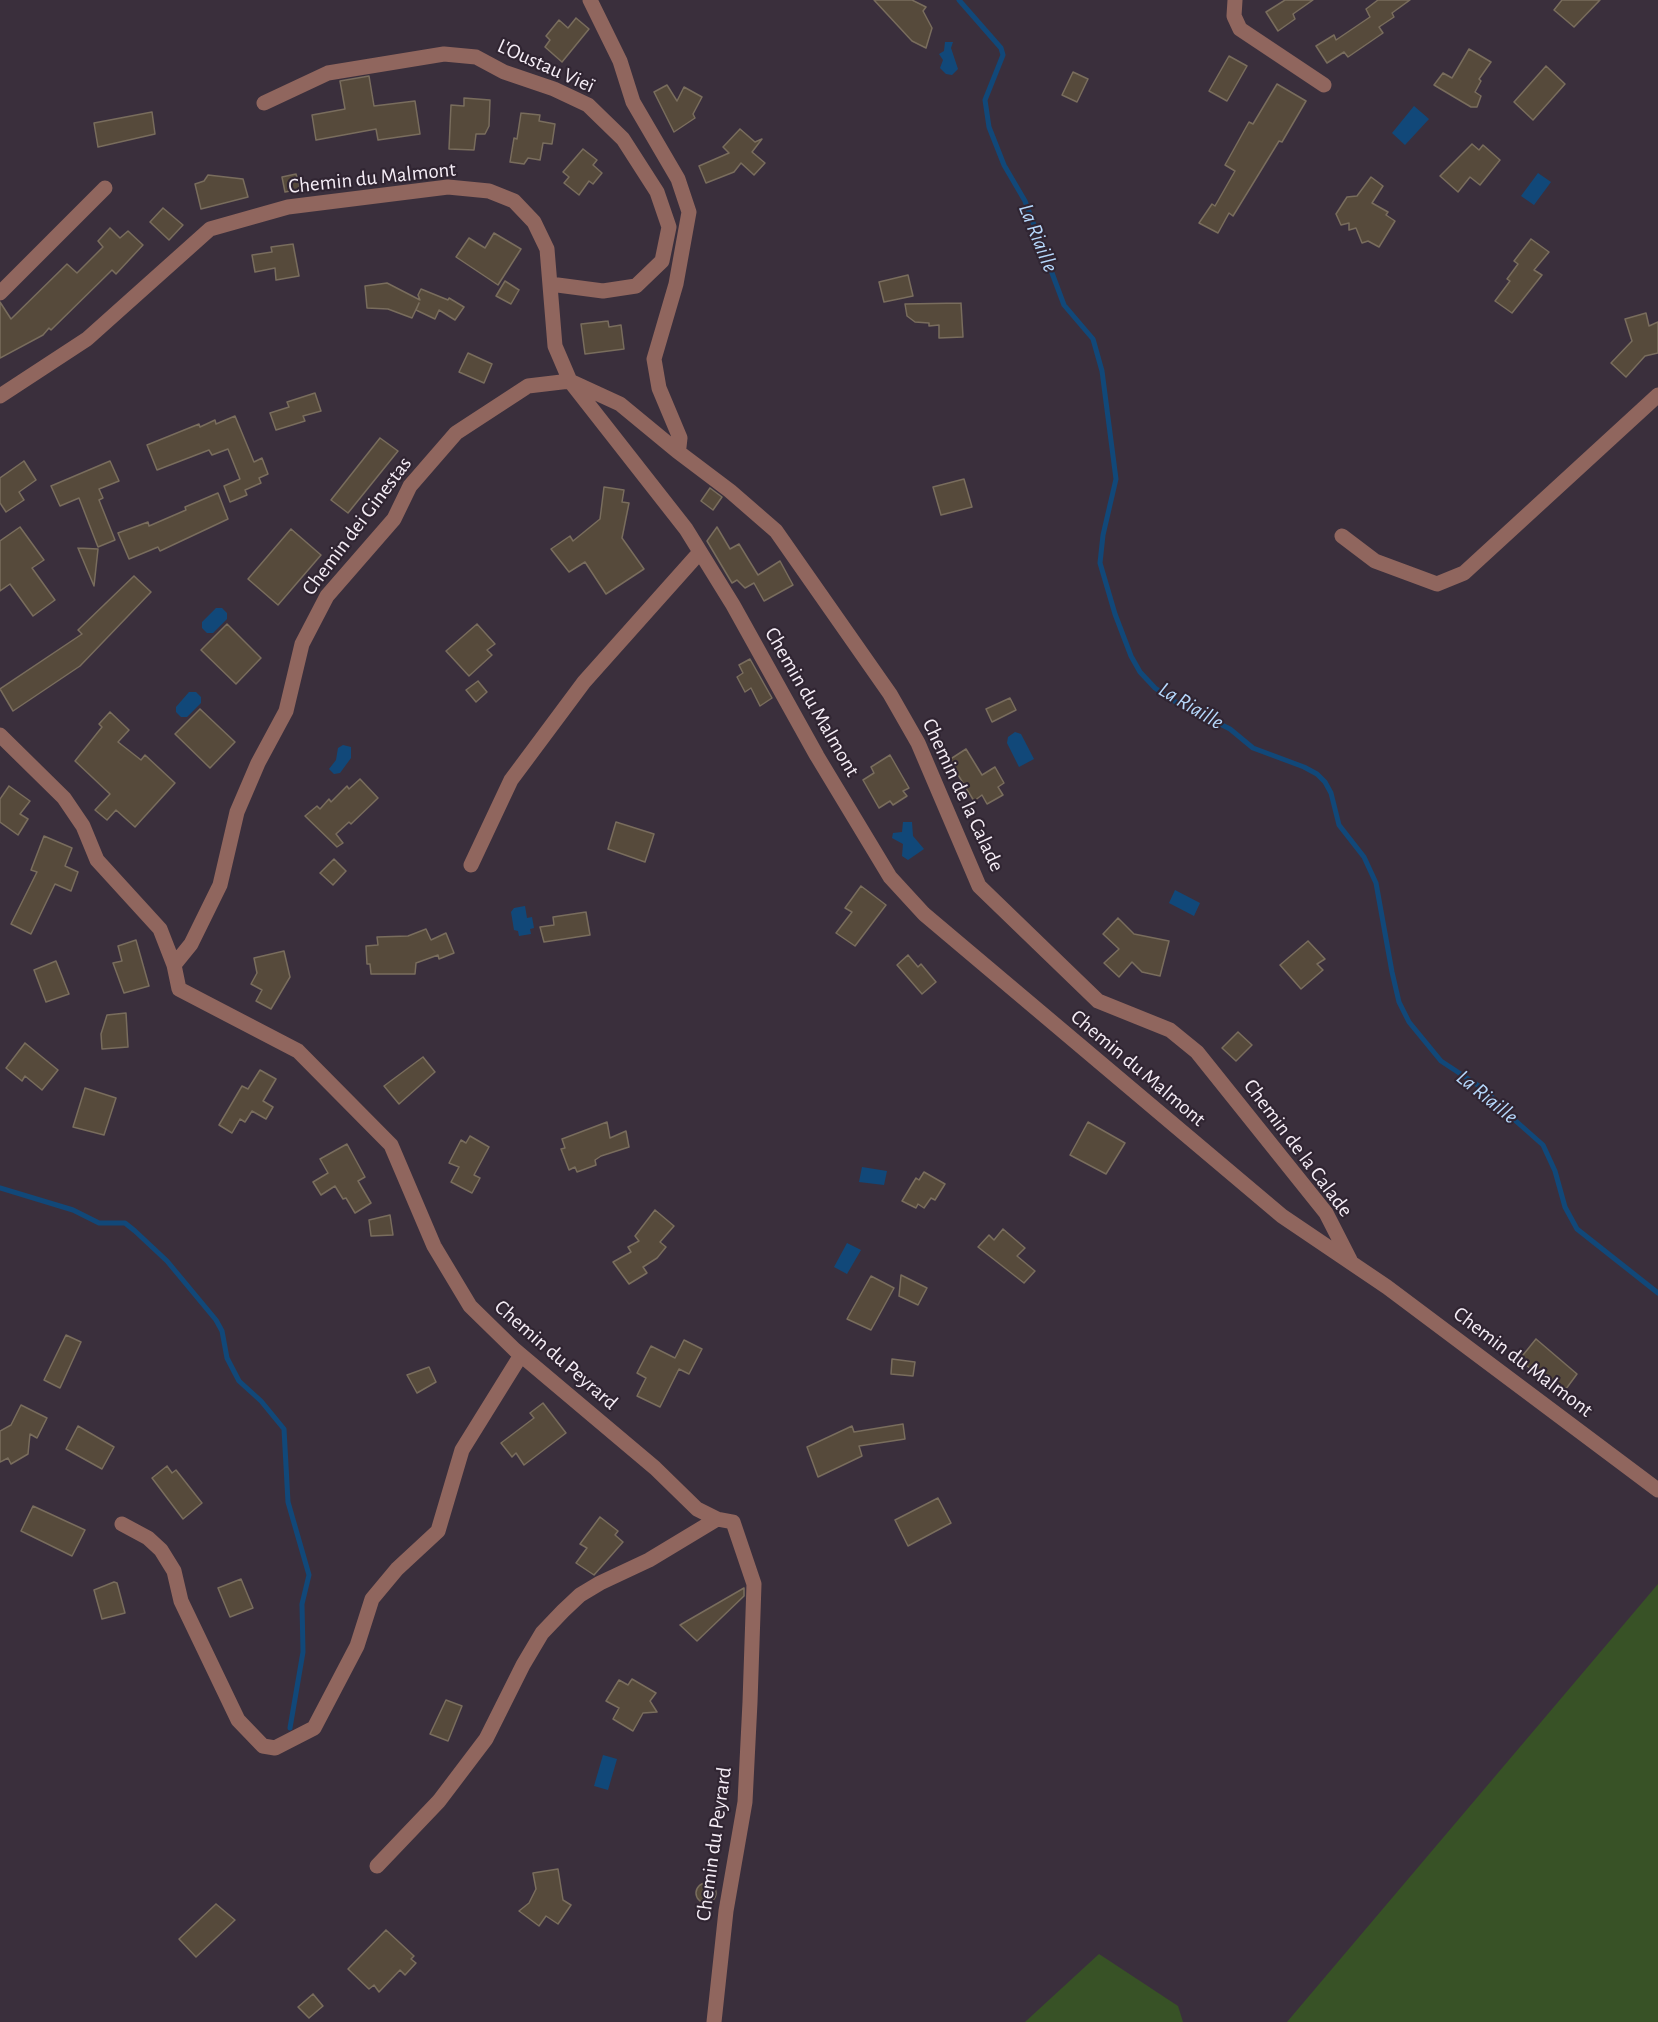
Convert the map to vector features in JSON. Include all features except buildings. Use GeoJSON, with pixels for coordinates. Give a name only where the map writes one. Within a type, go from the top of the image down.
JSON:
{"type":"FeatureCollection","features":[{"type":"Feature","properties":{"kind":"street"},"geometry":{"type":"LineString","coordinates":[[590,0],[620,61],[633,102],[678,179],[689,212],[676,284],[654,359],[659,388],[680,438],[677,451]]}},
{"type":"Feature","properties":{"kind":"street"},"geometry":{"type":"LineString","coordinates":[[1235,0],[1234,15],[1240,29],[1324,85]]}},
{"type":"Feature","properties":{"kind":"street","name":"L'Oustau Vieï"},"geometry":{"type":"LineString","coordinates":[[264,103],[328,73],[444,54],[476,57],[504,72],[554,89],[588,105],[624,139],[657,192],[669,227],[662,261],[636,286],[603,291],[550,285]]}},
{"type":"Feature","properties":{"kind":"street","name":"Chemin du Malmont"},"geometry":{"type":"LineString","coordinates":[[0,396],[87,339],[210,229],[288,207],[448,187],[489,191],[514,201],[534,222],[546,249],[555,346],[570,381],[686,529],[890,878],[924,914],[1282,1216],[1387,1287],[1658,1490]]}},
{"type":"Feature","properties":{"kind":"street"},"geometry":{"type":"LineString","coordinates":[[0,293],[105,188]]}},
{"type":"Feature","properties":{"kind":"street","name":"Chemin de la Calade"},"geometry":{"type":"LineString","coordinates":[[570,381],[620,404],[730,491],[776,531],[884,685],[918,743],[979,886],[1098,1001],[1170,1030],[1197,1052],[1326,1213],[1351,1263]]}},
{"type":"Feature","properties":{"kind":"street","name":"Chemin dei Ginestas"},"geometry":{"type":"LineString","coordinates":[[174,965],[191,944],[220,885],[237,812],[258,763],[286,711],[302,644],[327,596],[394,519],[410,486],[456,433],[528,386],[570,381]]}},
{"type":"Feature","properties":{"kind":"street"},"geometry":{"type":"LineString","coordinates":[[1342,536],[1375,561],[1437,584],[1464,573],[1658,395]]}},
{"type":"Feature","properties":{"kind":"street"},"geometry":{"type":"LineString","coordinates":[[471,865],[511,780],[584,682],[700,552]]}},
{"type":"Feature","properties":{"kind":"street","name":"Chemin du Peyrard"},"geometry":{"type":"LineString","coordinates":[[0,735],[64,798],[83,826],[97,860],[160,929],[174,965],[179,989],[298,1052],[391,1145],[435,1246],[470,1306],[521,1355],[655,1468],[697,1509],[717,1519],[733,1522],[754,1584],[745,1802],[726,1911],[714,2022]]}},
{"type":"Feature","properties":{"kind":"street"},"geometry":{"type":"LineString","coordinates":[[122,1524],[147,1538],[161,1550],[174,1571],[181,1601],[238,1720],[263,1746],[275,1748],[314,1728],[357,1646],[372,1599],[397,1569],[438,1531],[462,1450],[521,1355]]}},
{"type":"Feature","properties":{"kind":"street"},"geometry":{"type":"LineString","coordinates":[[377,1866],[439,1801],[486,1739],[523,1665],[542,1633],[563,1611],[580,1595],[600,1583],[649,1560],[717,1519]]}},
{"type":"Feature","properties":{"kind":"green space"},"geometry":{"type":"Polygon","coordinates":[[[1658,1584],[1658,2022],[1287,2022],[1658,1584]]]}},
{"type":"Feature","properties":{"kind":"green space"},"geometry":{"type":"Polygon","coordinates":[[[1099,1954],[1178,2006],[1183,2022],[1025,2022],[1099,1954]]]}},
{"type":"Feature","properties":{"kind":"water"},"geometry":{"type":"Polygon","coordinates":[[[945,42],[953,42],[951,48],[958,69],[952,75],[946,74],[940,68],[943,60],[939,54],[944,51],[945,42]]]}},
{"type":"Feature","properties":{"kind":"water"},"geometry":{"type":"Polygon","coordinates":[[[1414,106],[1429,119],[1405,145],[1392,133],[1414,106]]]}},
{"type":"Feature","properties":{"kind":"water"},"geometry":{"type":"Polygon","coordinates":[[[1538,173],[1551,182],[1534,205],[1521,196],[1538,173]]]}},
{"type":"Feature","properties":{"kind":"water"},"geometry":{"type":"Polygon","coordinates":[[[216,608],[222,608],[227,613],[227,619],[213,633],[207,633],[202,628],[202,622],[216,608]]]}},
{"type":"Feature","properties":{"kind":"water"},"geometry":{"type":"Polygon","coordinates":[[[189,692],[196,692],[201,697],[201,703],[187,717],[181,717],[176,712],[176,707],[189,692]]]}},
{"type":"Feature","properties":{"kind":"water"},"geometry":{"type":"Polygon","coordinates":[[[1015,732],[1021,734],[1034,759],[1019,767],[1007,743],[1008,737],[1015,732]]]}},
{"type":"Feature","properties":{"kind":"water"},"geometry":{"type":"Polygon","coordinates":[[[343,745],[351,747],[351,758],[340,773],[334,774],[329,769],[336,760],[338,748],[343,745]]]}},
{"type":"Feature","properties":{"kind":"water"},"geometry":{"type":"Polygon","coordinates":[[[903,822],[912,822],[913,836],[924,849],[908,860],[902,856],[903,844],[892,838],[893,833],[902,832],[903,822]]]}},
{"type":"Feature","properties":{"kind":"water"},"geometry":{"type":"Polygon","coordinates":[[[1175,890],[1200,903],[1194,916],[1169,903],[1175,890]]]}},
{"type":"Feature","properties":{"kind":"water"},"geometry":{"type":"Polygon","coordinates":[[[525,906],[527,918],[532,917],[534,928],[530,929],[531,934],[519,936],[518,931],[514,930],[511,912],[514,908],[525,906]]]}},
{"type":"Feature","properties":{"kind":"water"},"geometry":{"type":"Polygon","coordinates":[[[862,1167],[887,1171],[884,1185],[859,1182],[862,1167]]]}},
{"type":"Feature","properties":{"kind":"water"},"geometry":{"type":"Polygon","coordinates":[[[847,1243],[861,1250],[847,1274],[834,1267],[847,1243]]]}},
{"type":"Feature","properties":{"kind":"water"},"geometry":{"type":"Polygon","coordinates":[[[603,1755],[617,1759],[608,1790],[594,1786],[603,1755]]]}},
{"type":"Feature","properties":{"kind":"waterway","name":"La Riaille"},"geometry":{"type":"LineString","coordinates":[[959,0],[1001,48],[1003,55],[985,100],[989,127],[1004,165],[1025,201],[1064,305],[1093,339],[1102,371],[1116,479],[1103,535],[1100,563],[1115,614],[1131,656],[1140,672],[1155,688],[1174,701],[1230,729],[1253,748],[1304,767],[1317,774],[1325,782],[1331,793],[1339,825],[1364,857],[1376,883],[1399,1002],[1409,1022],[1441,1061],[1488,1092],[1500,1107],[1543,1145],[1555,1171],[1565,1207],[1577,1229],[1658,1293]]}},
{"type":"Feature","properties":{"kind":"waterway"},"geometry":{"type":"LineString","coordinates":[[0,1188],[73,1210],[99,1223],[125,1223],[135,1231],[167,1261],[216,1320],[222,1331],[227,1358],[239,1381],[261,1401],[284,1429],[288,1502],[309,1575],[302,1604],[303,1652],[290,1728]]}}]}
